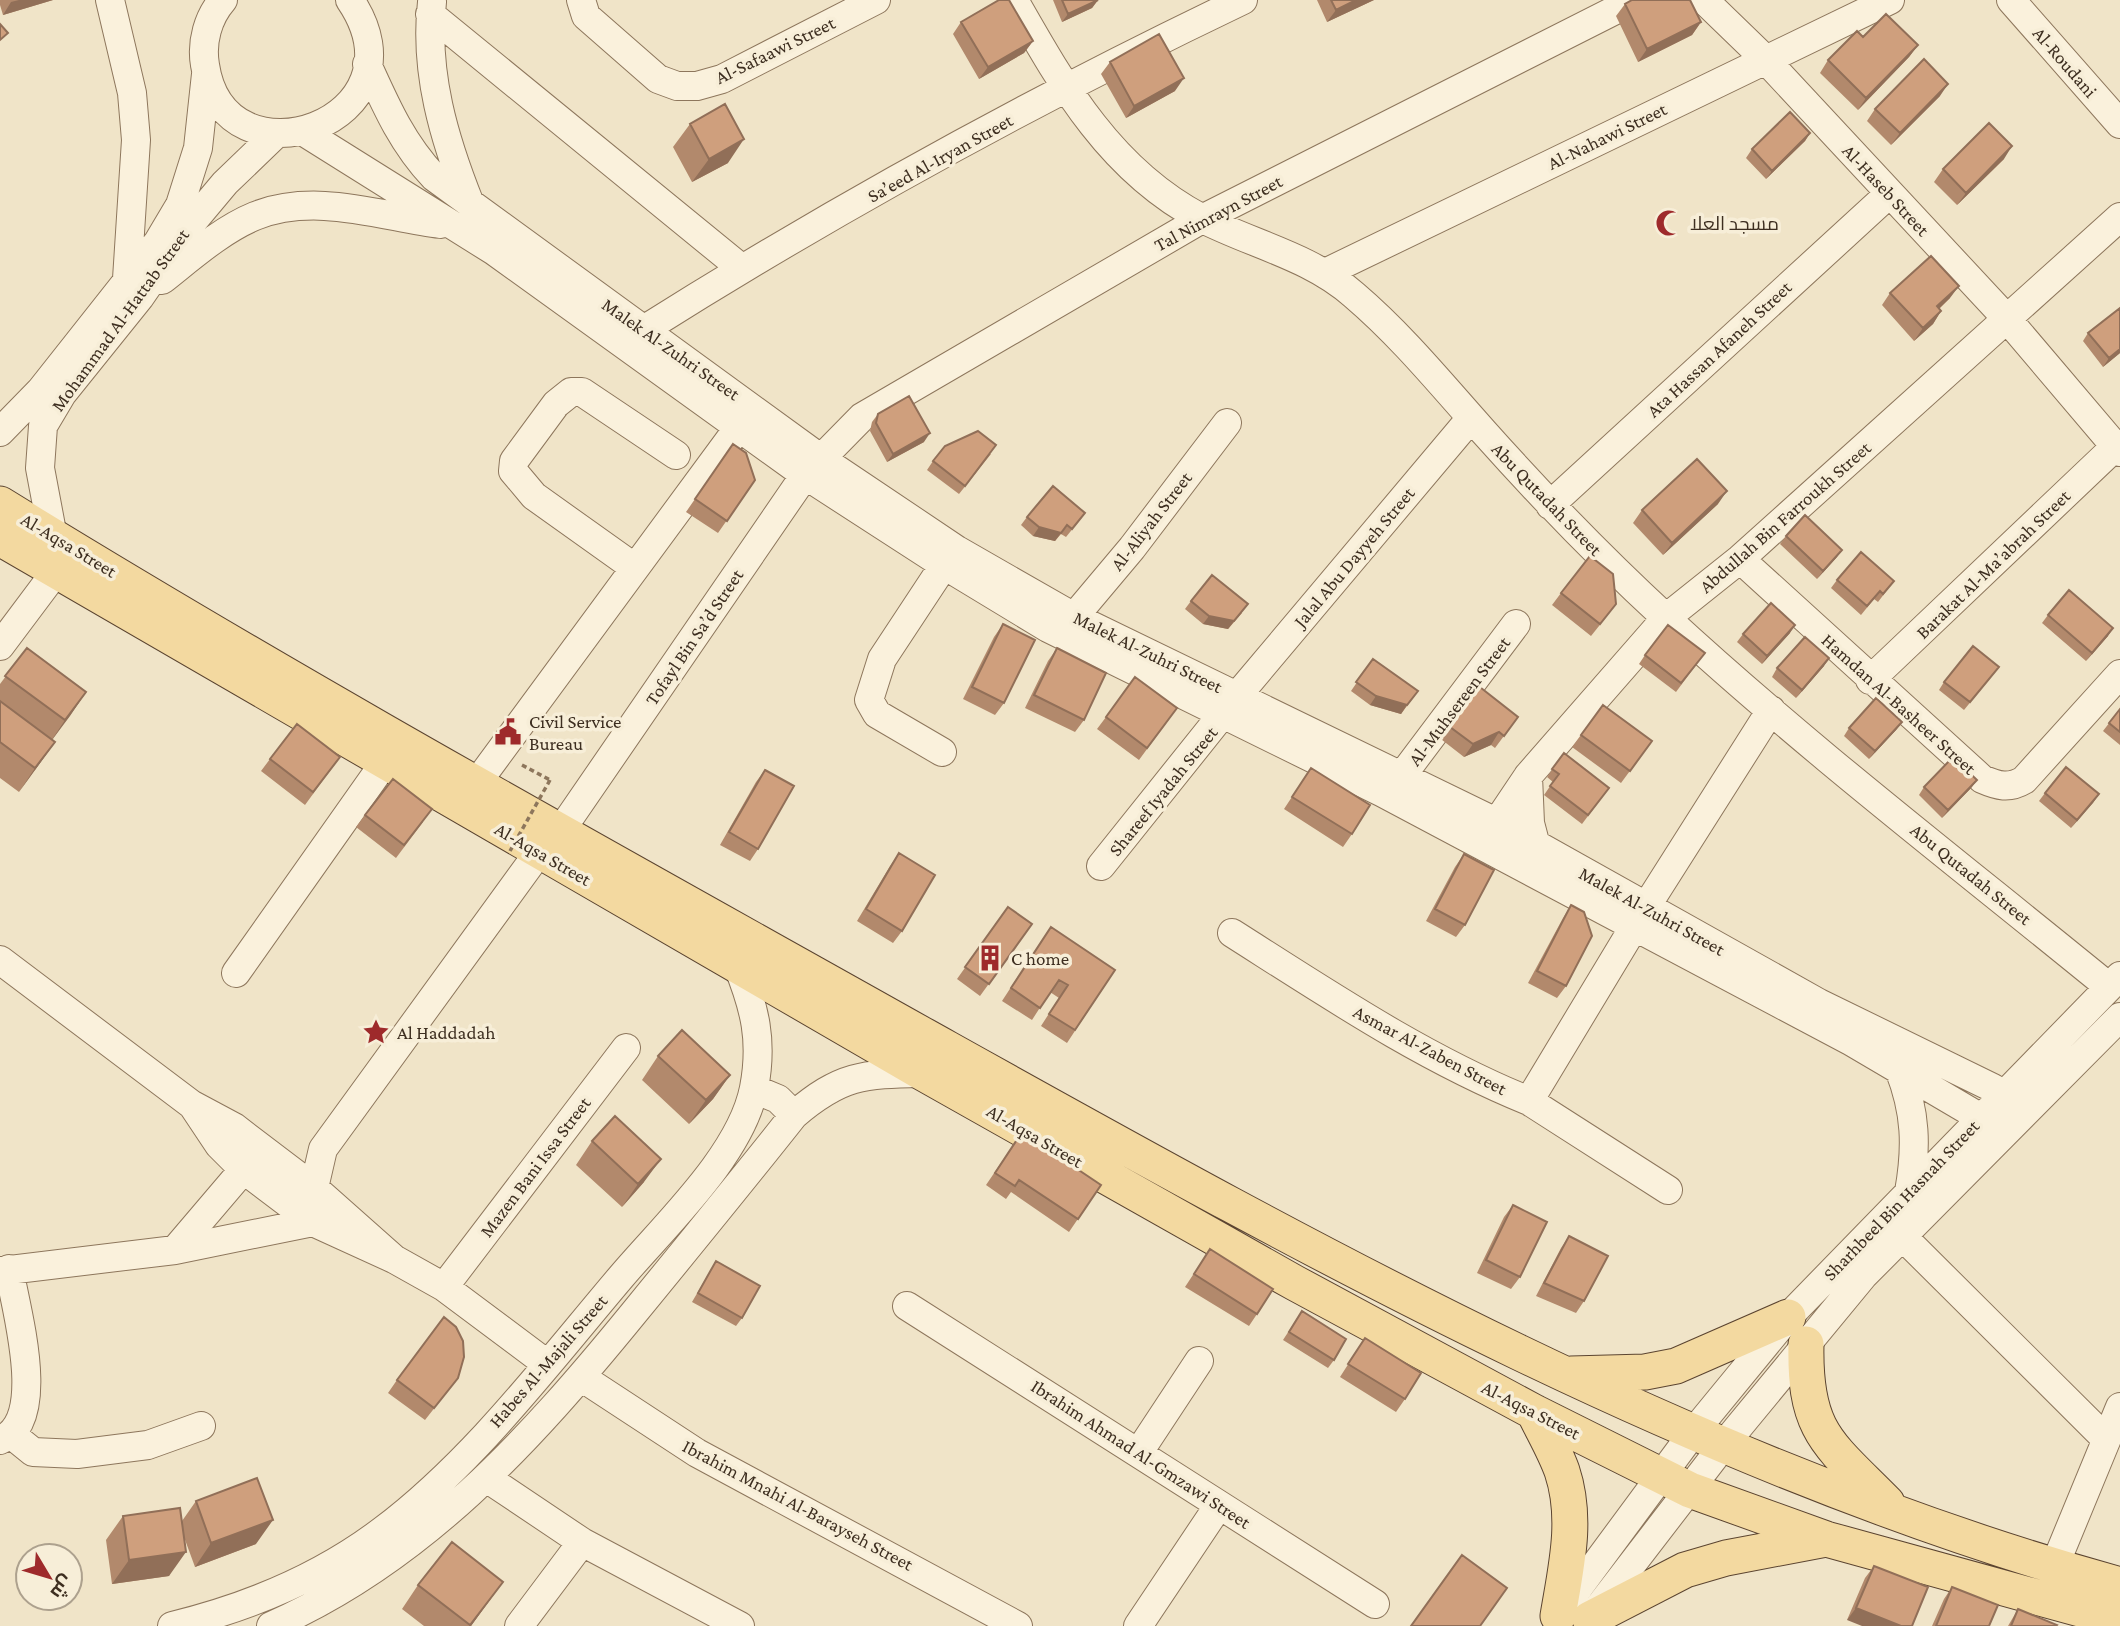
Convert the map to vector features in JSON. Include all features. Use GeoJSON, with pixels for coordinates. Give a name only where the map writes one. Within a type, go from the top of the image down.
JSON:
{"type":"FeatureCollection","features":[{"type":"Feature","properties":{"kind":"main road","name":"Al-Aqsa Street"},"geometry":{"type":"LineString","coordinates":[[0,504],[55,553],[385,762],[536,846],[923,1073],[1295,1283],[1534,1412],[1675,1483],[1826,1539],[2120,1620]]}},
{"type":"Feature","properties":{"kind":"main road","name":"Al-Aqsa Street"},"geometry":{"type":"LineString","coordinates":[[0,538],[55,553],[476,784],[536,846],[1261,1223],[1561,1374],[1707,1441],[2054,1567],[2120,1585]]}},
{"type":"Feature","properties":{"kind":"main road"},"geometry":{"type":"LineString","coordinates":[[1561,1374],[1645,1372],[1676,1366],[1797,1330],[1805,1385],[1819,1430],[1894,1511]]}},
{"type":"Feature","properties":{"kind":"main road"},"geometry":{"type":"LineString","coordinates":[[1534,1412],[1562,1470],[1569,1509],[1570,1622],[1685,1570],[1726,1558],[1826,1539]]}},
{"type":"Feature","properties":{"kind":"street"},"geometry":{"type":"LineString","coordinates":[[110,0],[132,93],[136,140],[134,288]]}},
{"type":"Feature","properties":{"kind":"street","name":"Al-Safaawi Street"},"geometry":{"type":"LineString","coordinates":[[581,0],[586,16],[658,79],[677,86],[697,86],[722,79],[876,0]]}},
{"type":"Feature","properties":{"kind":"street","name":"Abu Qutadah Street"},"geometry":{"type":"LineString","coordinates":[[1014,0],[1064,88],[1104,142],[1127,166],[1161,193],[1202,219],[1325,273],[1383,321],[1550,505],[1666,618],[1771,710],[2115,982]]}},
{"type":"Feature","properties":{"kind":"street","name":"Sa’eed Al-Iryan Street"},"geometry":{"type":"LineString","coordinates":[[645,329],[741,268],[1064,88],[1242,0]]}},
{"type":"Feature","properties":{"kind":"street","name":"Tal Nimrayn Street"},"geometry":{"type":"LineString","coordinates":[[813,466],[862,417],[1202,219],[1635,0]]}},
{"type":"Feature","properties":{"kind":"street","name":"Al-Haseb Street"},"geometry":{"type":"LineString","coordinates":[[1704,0],[1765,59],[2008,320]]}},
{"type":"Feature","properties":{"kind":"street","name":"Al-Nahawi Street"},"geometry":{"type":"LineString","coordinates":[[1325,273],[1890,0]]}},
{"type":"Feature","properties":{"kind":"street","name":"Al-Roudani"},"geometry":{"type":"LineString","coordinates":[[2011,0],[2120,124]]}},
{"type":"Feature","properties":{"kind":"street"},"geometry":{"type":"LineString","coordinates":[[206,74],[216,96],[232,115],[252,127],[275,134],[304,132],[327,123],[346,108],[360,87],[368,64],[368,39],[360,5]]}},
{"type":"Feature","properties":{"kind":"street","name":"Mohammad Al-Hattab Street"},"geometry":{"type":"LineString","coordinates":[[55,553],[40,468],[43,425],[134,288],[180,205],[198,148],[206,74],[203,54],[209,7]]}},
{"type":"Feature","properties":{"kind":"street"},"geometry":{"type":"LineString","coordinates":[[134,288],[253,217],[284,207],[318,205],[461,215],[453,162],[431,68],[431,7]]}},
{"type":"Feature","properties":{"kind":"street"},"geometry":{"type":"LineString","coordinates":[[431,7],[741,268]]}},
{"type":"Feature","properties":{"kind":"street","name":"Malek Al-Zuhri Street"},"geometry":{"type":"LineString","coordinates":[[368,64],[394,125],[410,151],[461,215],[528,275],[739,427],[813,466],[1381,792],[1482,846],[1640,917],[1819,1003],[2004,1094],[2028,1110]]}},
{"type":"Feature","properties":{"kind":"street","name":"Malek Al-Zuhri Street"},"geometry":{"type":"LineString","coordinates":[[304,132],[461,215],[645,329],[813,466],[944,565],[1048,628],[1401,777],[1496,822],[1640,917],[2005,1132]]}},
{"type":"Feature","properties":{"kind":"street","name":"Mohammad Al-Hattab Street"},"geometry":{"type":"LineString","coordinates":[[0,432],[134,288],[225,183],[275,134]]}},
{"type":"Feature","properties":{"kind":"street","name":"Ata Hassan Afaneh Street"},"geometry":{"type":"LineString","coordinates":[[1550,505],[1889,194]]}},
{"type":"Feature","properties":{"kind":"street","name":"Abdullah Bin Farroukh Street"},"geometry":{"type":"LineString","coordinates":[[1482,846],[1528,776],[1666,618],[1740,559],[2120,217]]}},
{"type":"Feature","properties":{"kind":"street"},"geometry":{"type":"LineString","coordinates":[[2008,320],[2118,449]]}},
{"type":"Feature","properties":{"kind":"street"},"geometry":{"type":"LineString","coordinates":[[635,568],[534,496],[513,471],[514,461],[556,404],[571,392],[582,393],[676,455]]}},
{"type":"Feature","properties":{"kind":"street","name":"Jalal Abu Dayyeh Street"},"geometry":{"type":"LineString","coordinates":[[1231,706],[1471,418]]}},
{"type":"Feature","properties":{"kind":"street","name":"Al-Aliyah Street"},"geometry":{"type":"LineString","coordinates":[[1074,617],[1132,548],[1227,424]]}},
{"type":"Feature","properties":{"kind":"street"},"geometry":{"type":"LineString","coordinates":[[476,784],[739,427]]}},
{"type":"Feature","properties":{"kind":"street","name":"Barakat Al-Ma’abrah Street"},"geometry":{"type":"LineString","coordinates":[[1870,680],[2118,449]]}},
{"type":"Feature","properties":{"kind":"street","name":"Tofayl Bin Sa’d Street"},"geometry":{"type":"LineString","coordinates":[[323,1149],[536,846],[813,466]]}},
{"type":"Feature","properties":{"kind":"street"},"geometry":{"type":"LineString","coordinates":[[0,646],[55,553]]}},
{"type":"Feature","properties":{"kind":"street","name":"Hamdan Al-Basheer Street"},"geometry":{"type":"LineString","coordinates":[[1740,559],[1982,779],[2004,787],[2024,780],[2120,674]]}},
{"type":"Feature","properties":{"kind":"street"},"geometry":{"type":"LineString","coordinates":[[942,752],[877,714],[869,700],[882,659],[944,565]]}},
{"type":"Feature","properties":{"kind":"street","name":"Al-Muhsereen Street"},"geometry":{"type":"LineString","coordinates":[[1401,777],[1516,624]]}},
{"type":"Feature","properties":{"kind":"street","name":"Shareef Iyadah Street"},"geometry":{"type":"LineString","coordinates":[[1101,866],[1231,706]]}},
{"type":"Feature","properties":{"kind":"street","name":"Asmar Al-Zaben Street"},"geometry":{"type":"LineString","coordinates":[[1232,933],[1363,1017],[1486,1084],[1529,1101],[1640,917],[1771,710]]}},
{"type":"Feature","properties":{"kind":"street"},"geometry":{"type":"LineString","coordinates":[[236,973],[385,762]]}},
{"type":"Feature","properties":{"kind":"street"},"geometry":{"type":"LineString","coordinates":[[1528,776],[1530,824],[1535,846]]}},
{"type":"Feature","properties":{"kind":"street"},"geometry":{"type":"LineString","coordinates":[[0,960],[191,1104],[219,1146],[253,1159],[285,1166],[319,1204]]}},
{"type":"Feature","properties":{"kind":"street","name":"Habes Al-Majali Street"},"geometry":{"type":"LineString","coordinates":[[172,1626],[220,1614],[321,1570],[382,1531],[446,1477],[547,1364],[709,1173],[739,1128],[754,1089],[757,1024],[754,1005],[737,964]]}},
{"type":"Feature","properties":{"kind":"street","name":"Sharhbeel Bin Hasnah Street"},"geometry":{"type":"LineString","coordinates":[[1570,1622],[1707,1441],[1909,1192],[2115,982]]}},
{"type":"Feature","properties":{"kind":"street","name":"Sharhbeel Bin Hasnah Street"},"geometry":{"type":"LineString","coordinates":[[1797,1330],[1863,1276],[2120,1017]]}},
{"type":"Feature","properties":{"kind":"street","name":"Mazen Bani Issa Street"},"geometry":{"type":"LineString","coordinates":[[444,1287],[626,1048]]}},
{"type":"Feature","properties":{"kind":"street"},"geometry":{"type":"LineString","coordinates":[[1960,1072],[2034,1065]]}},
{"type":"Feature","properties":{"kind":"street"},"geometry":{"type":"LineString","coordinates":[[1899,1069],[1915,1121],[1916,1146],[1909,1192]]}},
{"type":"Feature","properties":{"kind":"street","name":"Habes Al-Majali Street"},"geometry":{"type":"LineString","coordinates":[[271,1626],[307,1616],[381,1566],[440,1522],[488,1479],[581,1377],[794,1115],[830,1087],[850,1078],[871,1074],[923,1073]]}},
{"type":"Feature","properties":{"kind":"street"},"geometry":{"type":"LineString","coordinates":[[754,1089],[778,1099],[794,1115]]}},
{"type":"Feature","properties":{"kind":"street"},"geometry":{"type":"LineString","coordinates":[[1529,1101],[1668,1190]]}},
{"type":"Feature","properties":{"kind":"street"},"geometry":{"type":"LineString","coordinates":[[285,1166],[323,1149],[319,1204]]}},
{"type":"Feature","properties":{"kind":"street"},"geometry":{"type":"LineString","coordinates":[[253,1159],[394,1259],[444,1287],[547,1364]]}},
{"type":"Feature","properties":{"kind":"street"},"geometry":{"type":"LineString","coordinates":[[175,1250],[253,1159]]}},
{"type":"Feature","properties":{"kind":"street"},"geometry":{"type":"LineString","coordinates":[[201,1426],[148,1445],[78,1454],[33,1452],[6,1437],[22,1419],[29,1393],[5,1270],[175,1250],[319,1204]]}},
{"type":"Feature","properties":{"kind":"street"},"geometry":{"type":"LineString","coordinates":[[1902,1236],[2106,1439]]}},
{"type":"Feature","properties":{"kind":"street","name":"Ibrahim Ahmad Al-Gmzawi Street"},"geometry":{"type":"LineString","coordinates":[[907,1306],[1375,1604]]}},
{"type":"Feature","properties":{"kind":"street"},"geometry":{"type":"LineString","coordinates":[[1139,1452],[1199,1361]]}},
{"type":"Feature","properties":{"kind":"street","name":"Ibrahim Mnahi Al-Barayseh Street"},"geometry":{"type":"LineString","coordinates":[[581,1377],[697,1453],[1018,1626]]}},
{"type":"Feature","properties":{"kind":"street"},"geometry":{"type":"LineString","coordinates":[[2054,1567],[2120,1407]]}},
{"type":"Feature","properties":{"kind":"street"},"geometry":{"type":"LineString","coordinates":[[488,1479],[582,1542],[740,1626]]}},
{"type":"Feature","properties":{"kind":"street"},"geometry":{"type":"LineString","coordinates":[[1138,1626],[1219,1504]]}},
{"type":"Feature","properties":{"kind":"street"},"geometry":{"type":"LineString","coordinates":[[519,1626],[582,1542]]}},
{"type":"Feature","properties":{"kind":"path"},"geometry":{"type":"LineString","coordinates":[[522,765],[550,780],[536,846]]}},
{"type":"Feature","properties":{"kind":"building"},"geometry":{"type":"Polygon","coordinates":[[[999,0],[1009,0],[1033,41],[988,67],[961,22],[999,0]]]}},
{"type":"Feature","properties":{"kind":"building"},"geometry":{"type":"Polygon","coordinates":[[[1062,0],[1098,0],[1068,14],[1062,0]]]}},
{"type":"Feature","properties":{"kind":"building"},"geometry":{"type":"Polygon","coordinates":[[[1331,0],[1356,0],[1336,10],[1331,0]]]}},
{"type":"Feature","properties":{"kind":"building"},"geometry":{"type":"Polygon","coordinates":[[[1632,0],[1690,0],[1701,22],[1647,49],[1625,4],[1632,0]]]}},
{"type":"Feature","properties":{"kind":"building"},"geometry":{"type":"Polygon","coordinates":[[[1886,14],[1918,45],[1866,98],[1828,60],[1857,31],[1863,37],[1886,14]]]}},
{"type":"Feature","properties":{"kind":"building"},"geometry":{"type":"Polygon","coordinates":[[[0,24],[8,33],[0,40],[0,24]]]}},
{"type":"Feature","properties":{"kind":"building"},"geometry":{"type":"Polygon","coordinates":[[[1159,34],[1184,78],[1134,106],[1110,62],[1159,34]]]}},
{"type":"Feature","properties":{"kind":"building"},"geometry":{"type":"Polygon","coordinates":[[[1924,59],[1948,84],[1900,133],[1875,109],[1924,59]]]}},
{"type":"Feature","properties":{"kind":"building"},"geometry":{"type":"Polygon","coordinates":[[[725,104],[744,139],[709,159],[690,124],[725,104]]]}},
{"type":"Feature","properties":{"kind":"building"},"geometry":{"type":"Polygon","coordinates":[[[1790,112],[1810,133],[1772,171],[1752,149],[1790,112]]]}},
{"type":"Feature","properties":{"kind":"building"},"geometry":{"type":"Polygon","coordinates":[[[1989,123],[2012,146],[1966,193],[1943,169],[1989,123]]]}},
{"type":"Feature","properties":{"kind":"building"},"geometry":{"type":"Polygon","coordinates":[[[1931,256],[1959,286],[1937,306],[1941,311],[1923,328],[1890,293],[1931,256]]]}},
{"type":"Feature","properties":{"kind":"building"},"geometry":{"type":"Polygon","coordinates":[[[2120,308],[2120,349],[2109,358],[2088,333],[2120,308]]]}},
{"type":"Feature","properties":{"kind":"building"},"geometry":{"type":"Polygon","coordinates":[[[909,396],[930,433],[893,454],[876,423],[878,414],[909,396]]]}},
{"type":"Feature","properties":{"kind":"building"},"geometry":{"type":"Polygon","coordinates":[[[978,431],[996,445],[965,486],[933,461],[945,446],[978,431]]]}},
{"type":"Feature","properties":{"kind":"building"},"geometry":{"type":"Polygon","coordinates":[[[733,444],[746,453],[755,480],[727,521],[695,499],[733,444]]]}},
{"type":"Feature","properties":{"kind":"building"},"geometry":{"type":"Polygon","coordinates":[[[1697,459],[1727,491],[1672,543],[1642,510],[1697,459]]]}},
{"type":"Feature","properties":{"kind":"building"},"geometry":{"type":"Polygon","coordinates":[[[1053,486],[1085,513],[1072,529],[1067,525],[1061,533],[1039,527],[1027,517],[1053,486]]]}},
{"type":"Feature","properties":{"kind":"building"},"geometry":{"type":"Polygon","coordinates":[[[1805,515],[1842,550],[1823,571],[1786,536],[1805,515]]]}},
{"type":"Feature","properties":{"kind":"building"},"geometry":{"type":"Polygon","coordinates":[[[1861,552],[1894,581],[1883,594],[1880,591],[1867,606],[1837,580],[1861,552]]]}},
{"type":"Feature","properties":{"kind":"building"},"geometry":{"type":"Polygon","coordinates":[[[1590,556],[1613,574],[1616,604],[1600,624],[1561,593],[1590,556]]]}},
{"type":"Feature","properties":{"kind":"building"},"geometry":{"type":"Polygon","coordinates":[[[1212,575],[1248,604],[1234,621],[1209,616],[1191,601],[1212,575]]]}},
{"type":"Feature","properties":{"kind":"building"},"geometry":{"type":"Polygon","coordinates":[[[2069,590],[2113,628],[2092,653],[2048,615],[2069,590]]]}},
{"type":"Feature","properties":{"kind":"building"},"geometry":{"type":"Polygon","coordinates":[[[1771,603],[1795,625],[1767,656],[1743,634],[1771,603]]]}},
{"type":"Feature","properties":{"kind":"building"},"geometry":{"type":"Polygon","coordinates":[[[1003,624],[1035,640],[1004,703],[972,687],[1003,624]]]}},
{"type":"Feature","properties":{"kind":"building"},"geometry":{"type":"Polygon","coordinates":[[[1668,625],[1705,653],[1681,683],[1645,655],[1668,625]]]}},
{"type":"Feature","properties":{"kind":"building"},"geometry":{"type":"Polygon","coordinates":[[[1805,637],[1829,658],[1802,690],[1777,668],[1805,637]]]}},
{"type":"Feature","properties":{"kind":"building"},"geometry":{"type":"Polygon","coordinates":[[[1973,646],[1999,667],[1970,702],[1944,682],[1973,646]]]}},
{"type":"Feature","properties":{"kind":"building"},"geometry":{"type":"Polygon","coordinates":[[[27,648],[86,692],[65,720],[5,676],[27,648]]]}},
{"type":"Feature","properties":{"kind":"building"},"geometry":{"type":"Polygon","coordinates":[[[1057,648],[1106,673],[1084,720],[1034,695],[1057,648]]]}},
{"type":"Feature","properties":{"kind":"building"},"geometry":{"type":"Polygon","coordinates":[[[1373,659],[1418,691],[1407,705],[1376,696],[1356,682],[1373,659]]]}},
{"type":"Feature","properties":{"kind":"building"},"geometry":{"type":"Polygon","coordinates":[[[1135,677],[1177,708],[1147,748],[1106,717],[1135,677]]]}},
{"type":"Feature","properties":{"kind":"building"},"geometry":{"type":"Polygon","coordinates":[[[1476,684],[1518,717],[1504,736],[1499,732],[1473,744],[1446,724],[1476,684]]]}},
{"type":"Feature","properties":{"kind":"building"},"geometry":{"type":"Polygon","coordinates":[[[1876,698],[1902,722],[1875,751],[1849,728],[1876,698]]]}},
{"type":"Feature","properties":{"kind":"building"},"geometry":{"type":"Polygon","coordinates":[[[0,701],[55,742],[35,768],[0,742],[0,701]]]}},
{"type":"Feature","properties":{"kind":"building"},"geometry":{"type":"Polygon","coordinates":[[[1603,705],[1652,741],[1630,771],[1581,735],[1603,705]]]}},
{"type":"Feature","properties":{"kind":"building"},"geometry":{"type":"Polygon","coordinates":[[[2120,709],[2120,732],[2109,723],[2120,709]]]}},
{"type":"Feature","properties":{"kind":"building"},"geometry":{"type":"Polygon","coordinates":[[[297,724],[340,757],[313,792],[270,759],[297,724]]]}},
{"type":"Feature","properties":{"kind":"building"},"geometry":{"type":"Polygon","coordinates":[[[1564,753],[1609,788],[1588,815],[1550,786],[1559,774],[1552,769],[1564,753]]]}},
{"type":"Feature","properties":{"kind":"building"},"geometry":{"type":"Polygon","coordinates":[[[1953,757],[1977,780],[1948,810],[1924,787],[1953,757]]]}},
{"type":"Feature","properties":{"kind":"building"},"geometry":{"type":"Polygon","coordinates":[[[2066,767],[2099,794],[2077,820],[2045,793],[2066,767]]]}},
{"type":"Feature","properties":{"kind":"building"},"geometry":{"type":"Polygon","coordinates":[[[1311,768],[1370,805],[1352,834],[1292,797],[1311,768]]]}},
{"type":"Feature","properties":{"kind":"building"},"geometry":{"type":"Polygon","coordinates":[[[765,770],[794,786],[758,849],[729,832],[765,770]]]}},
{"type":"Feature","properties":{"kind":"building"},"geometry":{"type":"Polygon","coordinates":[[[393,779],[432,809],[404,845],[365,815],[393,779]]]}},
{"type":"Feature","properties":{"kind":"building"},"geometry":{"type":"Polygon","coordinates":[[[899,853],[935,875],[902,931],[866,909],[899,853]]]}},
{"type":"Feature","properties":{"kind":"building"},"geometry":{"type":"Polygon","coordinates":[[[1464,854],[1494,870],[1465,925],[1435,909],[1464,854]]]}},
{"type":"Feature","properties":{"kind":"building"},"geometry":{"type":"Polygon","coordinates":[[[1571,905],[1584,912],[1592,936],[1566,986],[1537,971],[1571,905]]]}},
{"type":"Feature","properties":{"kind":"building","name":"C home"},"geometry":{"type":"Polygon","coordinates":[[[1008,907],[1032,924],[989,984],[965,967],[1008,907]]]}},
{"type":"Feature","properties":{"kind":"building"},"geometry":{"type":"Polygon","coordinates":[[[1051,927],[1115,970],[1075,1030],[1049,1014],[1068,985],[1059,980],[1040,1008],[1011,988],[1051,927]]]}},
{"type":"Feature","properties":{"kind":"building"},"geometry":{"type":"Polygon","coordinates":[[[682,1030],[730,1075],[706,1100],[658,1056],[682,1030]]]}},
{"type":"Feature","properties":{"kind":"building"},"geometry":{"type":"Polygon","coordinates":[[[615,1116],[661,1159],[638,1184],[592,1141],[615,1116]]]}},
{"type":"Feature","properties":{"kind":"building"},"geometry":{"type":"Polygon","coordinates":[[[1022,1132],[1101,1185],[1078,1219],[1019,1180],[1015,1186],[995,1173],[1022,1132]]]}},
{"type":"Feature","properties":{"kind":"building"},"geometry":{"type":"Polygon","coordinates":[[[1513,1205],[1547,1222],[1520,1277],[1486,1260],[1513,1205]]]}},
{"type":"Feature","properties":{"kind":"building"},"geometry":{"type":"Polygon","coordinates":[[[1569,1236],[1608,1256],[1584,1301],[1544,1283],[1569,1236]]]}},
{"type":"Feature","properties":{"kind":"building"},"geometry":{"type":"Polygon","coordinates":[[[1210,1249],[1273,1289],[1257,1314],[1194,1274],[1210,1249]]]}},
{"type":"Feature","properties":{"kind":"building"},"geometry":{"type":"Polygon","coordinates":[[[716,1261],[760,1286],[742,1318],[698,1293],[716,1261]]]}},
{"type":"Feature","properties":{"kind":"building"},"geometry":{"type":"Polygon","coordinates":[[[1302,1311],[1346,1339],[1334,1360],[1289,1332],[1302,1311]]]}},
{"type":"Feature","properties":{"kind":"building"},"geometry":{"type":"Polygon","coordinates":[[[444,1317],[456,1327],[463,1341],[464,1357],[458,1378],[434,1408],[397,1380],[444,1317]]]}},
{"type":"Feature","properties":{"kind":"building"},"geometry":{"type":"Polygon","coordinates":[[[1365,1338],[1421,1373],[1405,1399],[1348,1364],[1365,1338]]]}},
{"type":"Feature","properties":{"kind":"building"},"geometry":{"type":"Polygon","coordinates":[[[257,1478],[273,1520],[211,1543],[196,1501],[257,1478]]]}},
{"type":"Feature","properties":{"kind":"building"},"geometry":{"type":"Polygon","coordinates":[[[180,1508],[186,1552],[129,1560],[123,1516],[180,1508]]]}},
{"type":"Feature","properties":{"kind":"building"},"geometry":{"type":"Polygon","coordinates":[[[452,1542],[503,1582],[470,1625],[418,1585],[452,1542]]]}},
{"type":"Feature","properties":{"kind":"building"},"geometry":{"type":"Polygon","coordinates":[[[1462,1555],[1507,1588],[1480,1626],[1411,1626],[1462,1555]]]}},
{"type":"Feature","properties":{"kind":"building"},"geometry":{"type":"Polygon","coordinates":[[[1874,1566],[1928,1587],[1912,1626],[1901,1626],[1856,1608],[1874,1566]]]}},
{"type":"Feature","properties":{"kind":"building"},"geometry":{"type":"Polygon","coordinates":[[[1952,1587],[1998,1605],[1989,1626],[1936,1626],[1952,1587]]]}},
{"type":"Feature","properties":{"kind":"building"},"geometry":{"type":"Polygon","coordinates":[[[2018,1609],[2057,1625],[2011,1626],[2018,1609]]]}},
{"type":"Feature","properties":{"kind":"place","name":"مسجد العلا"},"geometry":{"type":"Point","coordinates":[1669,223]}},
{"type":"Feature","properties":{"kind":"place","name":"Civil Service Bureau"},"geometry":{"type":"Point","coordinates":[508,732]}},
{"type":"Feature","properties":{"kind":"place","name":"C home"},"geometry":{"type":"Point","coordinates":[990,958]}},
{"type":"Feature","properties":{"kind":"place","name":"Al Haddadah"},"geometry":{"type":"Point","coordinates":[376,1032]}}]}
